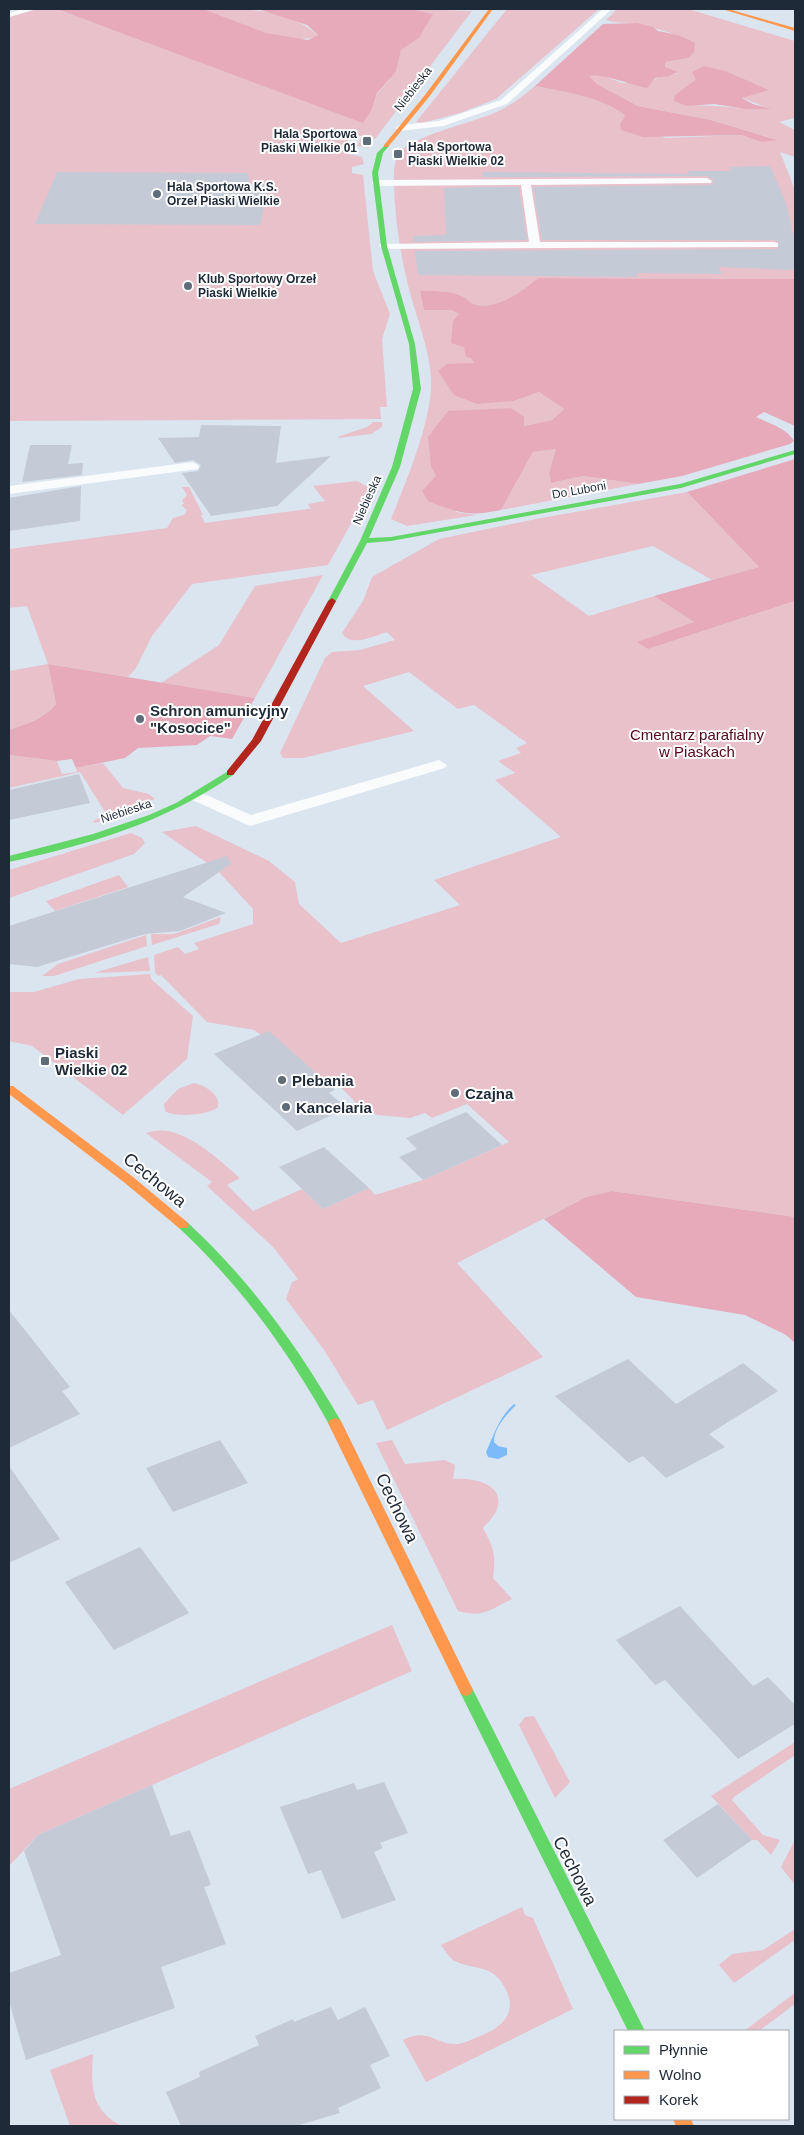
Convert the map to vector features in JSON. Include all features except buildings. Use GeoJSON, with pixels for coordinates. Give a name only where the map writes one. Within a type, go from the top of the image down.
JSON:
{"type":"FeatureCollection","features":[{"type":"Feature","properties":{"kind":"main road","name":"Niebieska"},"geometry":{"type":"LineString","coordinates":[[9,859],[147,820],[196,796],[236,768],[256,741],[364,541],[396,467],[417,389],[412,344],[384,246],[375,173],[380,153],[427,96],[491,9]]}},
{"type":"Feature","properties":{"kind":"main road"},"geometry":{"type":"LineString","coordinates":[[724,9],[795,30]]}},
{"type":"Feature","properties":{"kind":"main road","name":"Do Luboni"},"geometry":{"type":"LineString","coordinates":[[364,541],[392,539],[681,486],[795,452]]}},
{"type":"Feature","properties":{"kind":"main road","name":"Cechowa"},"geometry":{"type":"LineString","coordinates":[[9,1089],[133,1182],[188,1230],[240,1282],[277,1328],[300,1361],[348,1448],[531,1825],[636,2030]]}},
{"type":"Feature","properties":{"kind":"lane"},"geometry":{"type":"LineString","coordinates":[[9,15],[32,9]]}},
{"type":"Feature","properties":{"kind":"lane"},"geometry":{"type":"LineString","coordinates":[[400,128],[440,124],[504,102],[608,9]]}},
{"type":"Feature","properties":{"kind":"lane"},"geometry":{"type":"LineString","coordinates":[[376,183],[707,181]]}},
{"type":"Feature","properties":{"kind":"lane"},"geometry":{"type":"LineString","coordinates":[[526,182],[535,245]]}},
{"type":"Feature","properties":{"kind":"lane"},"geometry":{"type":"LineString","coordinates":[[384,246],[774,245]]}},
{"type":"Feature","properties":{"kind":"lane"},"geometry":{"type":"LineString","coordinates":[[9,490],[193,466]]}},
{"type":"Feature","properties":{"kind":"lane"},"geometry":{"type":"LineString","coordinates":[[196,796],[250,821],[439,764]]}},
{"type":"Feature","properties":{"kind":"green space","name":"Klub Sportowy Orzeł Piaski Wielkie"},"geometry":{"type":"Polygon","coordinates":[[[38,9],[57,9],[149,42],[372,109],[377,94],[396,72],[401,50],[419,38],[432,14],[410,9],[472,11],[375,139],[364,138],[360,143],[371,145],[369,148],[357,146],[362,136],[353,135],[341,149],[349,154],[362,157],[364,164],[352,167],[352,173],[363,175],[373,271],[390,314],[382,339],[387,407],[380,407],[381,419],[9,421],[9,17],[38,9]]]}},
{"type":"Feature","properties":{"kind":"green space"},"geometry":{"type":"Polygon","coordinates":[[[203,9],[249,10],[279,15],[306,27],[318,36],[305,39],[291,39],[276,36],[260,32],[203,9]]]}},
{"type":"Feature","properties":{"kind":"green space"},"geometry":{"type":"Polygon","coordinates":[[[507,9],[599,9],[496,99],[460,113],[422,123],[416,122],[507,9]]]}},
{"type":"Feature","properties":{"kind":"green space"},"geometry":{"type":"Polygon","coordinates":[[[617,9],[688,9],[795,41],[795,118],[779,122],[795,130],[795,157],[780,152],[795,190],[795,279],[538,278],[508,299],[489,305],[472,303],[464,297],[452,293],[420,291],[424,310],[451,310],[459,314],[465,347],[475,364],[447,364],[514,401],[539,392],[564,409],[552,420],[523,426],[511,408],[448,412],[436,476],[456,512],[476,515],[407,526],[391,519],[423,431],[428,412],[431,378],[426,346],[410,293],[399,240],[394,176],[395,163],[400,152],[418,140],[500,111],[535,86],[559,90],[604,103],[625,115],[620,124],[666,138],[741,135],[761,142],[775,139],[711,120],[638,106],[597,84],[588,76],[599,74],[622,83],[650,83],[659,77],[678,73],[665,67],[666,62],[688,58],[678,35],[634,23],[606,20],[617,9]],[[696,79],[675,95],[687,106],[769,109],[741,97],[768,90],[756,84],[696,79]]]}},
{"type":"Feature","properties":{"kind":"green space"},"geometry":{"type":"Polygon","coordinates":[[[373,422],[382,422],[382,427],[371,434],[338,438],[367,427],[373,422]]]}},
{"type":"Feature","properties":{"kind":"green space"},"geometry":{"type":"Polygon","coordinates":[[[556,449],[549,473],[551,483],[583,476],[638,484],[501,510],[533,452],[556,449]]]}},
{"type":"Feature","properties":{"kind":"green space"},"geometry":{"type":"Polygon","coordinates":[[[357,481],[368,487],[363,502],[328,565],[192,584],[152,636],[136,668],[128,677],[48,664],[27,606],[9,608],[9,549],[167,528],[173,518],[184,515],[187,510],[181,505],[184,504],[182,500],[187,495],[182,487],[189,487],[205,523],[315,508],[310,508],[308,504],[325,501],[313,486],[357,481]]]}},
{"type":"Feature","properties":{"kind":"green space","name":"Cmentarz parafialny w Piaskach"},"geometry":{"type":"Polygon","coordinates":[[[687,492],[759,567],[712,580],[653,546],[531,575],[589,616],[654,596],[694,622],[648,649],[795,601],[795,1217],[612,1191],[586,1197],[457,1263],[543,1357],[387,1430],[373,1400],[358,1405],[324,1350],[286,1299],[292,1282],[298,1279],[273,1247],[207,1186],[212,1182],[146,1133],[159,1130],[172,1132],[209,1152],[240,1178],[227,1185],[253,1211],[302,1189],[323,1209],[369,1188],[375,1195],[423,1180],[509,1142],[467,1104],[432,1118],[425,1113],[410,1118],[377,1115],[360,1107],[332,1078],[325,1081],[254,1030],[207,1022],[161,975],[158,976],[155,972],[154,955],[178,947],[185,954],[199,949],[194,943],[253,924],[253,909],[216,869],[162,832],[196,826],[269,861],[295,882],[299,904],[341,943],[460,905],[434,880],[561,837],[495,780],[515,773],[498,761],[521,753],[516,748],[527,743],[474,705],[458,709],[409,672],[363,686],[414,731],[303,758],[283,758],[280,753],[325,658],[332,652],[360,650],[395,640],[387,632],[363,640],[351,640],[342,633],[363,601],[372,577],[439,539],[536,519],[687,492]]]}},
{"type":"Feature","properties":{"kind":"green space"},"geometry":{"type":"Polygon","coordinates":[[[323,575],[255,698],[161,683],[219,645],[255,586],[323,575]]]}},
{"type":"Feature","properties":{"kind":"green space"},"geometry":{"type":"Polygon","coordinates":[[[48,664],[56,704],[35,720],[9,730],[9,671],[48,664]]]}},
{"type":"Feature","properties":{"kind":"green space"},"geometry":{"type":"Polygon","coordinates":[[[9,755],[57,761],[62,774],[77,772],[76,768],[103,763],[123,788],[149,794],[155,799],[95,823],[93,821],[107,815],[80,772],[9,788],[9,755]]]}},
{"type":"Feature","properties":{"kind":"green space"},"geometry":{"type":"Polygon","coordinates":[[[131,833],[142,838],[145,843],[134,854],[9,898],[9,870],[131,833]]]}},
{"type":"Feature","properties":{"kind":"green space"},"geometry":{"type":"Polygon","coordinates":[[[119,875],[128,887],[55,911],[46,901],[119,875]]]}},
{"type":"Feature","properties":{"kind":"green space"},"geometry":{"type":"Polygon","coordinates":[[[221,917],[219,924],[152,945],[151,934],[174,934],[221,917]]]}},
{"type":"Feature","properties":{"kind":"green space"},"geometry":{"type":"Polygon","coordinates":[[[146,935],[147,946],[54,976],[42,976],[58,964],[146,935]]]}},
{"type":"Feature","properties":{"kind":"green space"},"geometry":{"type":"Polygon","coordinates":[[[148,957],[150,971],[94,973],[148,957]]]}},
{"type":"Feature","properties":{"kind":"green space"},"geometry":{"type":"Polygon","coordinates":[[[150,974],[151,979],[193,1016],[187,1059],[123,1115],[32,1046],[9,1041],[9,992],[34,992],[79,979],[150,974]]]}},
{"type":"Feature","properties":{"kind":"green space"},"geometry":{"type":"Polygon","coordinates":[[[194,1083],[203,1086],[215,1095],[218,1107],[208,1112],[192,1115],[165,1111],[164,1104],[178,1089],[194,1083]]]}},
{"type":"Feature","properties":{"kind":"green space"},"geometry":{"type":"Polygon","coordinates":[[[392,1440],[405,1464],[445,1460],[455,1465],[453,1479],[477,1481],[492,1488],[496,1493],[498,1500],[497,1509],[493,1517],[483,1528],[493,1552],[493,1578],[512,1599],[486,1612],[474,1614],[458,1611],[376,1443],[392,1440]]]}},
{"type":"Feature","properties":{"kind":"green space"},"geometry":{"type":"Polygon","coordinates":[[[392,1625],[412,1671],[38,1835],[9,1866],[9,1789],[392,1625]]]}},
{"type":"Feature","properties":{"kind":"green space"},"geometry":{"type":"Polygon","coordinates":[[[534,1716],[570,1782],[555,1798],[519,1725],[525,1717],[534,1716]]]}},
{"type":"Feature","properties":{"kind":"green space"},"geometry":{"type":"Polygon","coordinates":[[[795,1742],[795,1755],[732,1800],[763,1835],[780,1840],[771,1855],[757,1840],[752,1840],[711,1796],[795,1742]]]}},
{"type":"Feature","properties":{"kind":"green space"},"geometry":{"type":"Polygon","coordinates":[[[795,1840],[795,1885],[781,1867],[795,1840]]]}},
{"type":"Feature","properties":{"kind":"green space"},"geometry":{"type":"Polygon","coordinates":[[[522,1907],[525,1915],[533,1918],[573,2009],[426,2082],[403,2040],[419,2035],[449,2044],[464,2043],[484,2035],[499,2026],[508,2014],[510,2006],[505,1988],[494,1974],[453,1960],[441,1945],[522,1907]]]}},
{"type":"Feature","properties":{"kind":"green space"},"geometry":{"type":"Polygon","coordinates":[[[795,1929],[795,1940],[734,1983],[719,1965],[732,1954],[763,1950],[795,1929]]]}},
{"type":"Feature","properties":{"kind":"green space"},"geometry":{"type":"Polygon","coordinates":[[[795,1993],[795,2004],[760,2030],[745,2030],[795,1993]]]}},
{"type":"Feature","properties":{"kind":"green space"},"geometry":{"type":"Polygon","coordinates":[[[93,2054],[93,2087],[98,2105],[111,2120],[122,2126],[70,2126],[50,2070],[93,2054]]]}},
{"type":"Feature","properties":{"kind":"shaded area"},"geometry":{"type":"Polygon","coordinates":[[[57,9],[203,9],[266,33],[308,40],[318,35],[307,25],[258,9],[410,9],[433,14],[419,38],[401,50],[396,72],[377,93],[372,109],[363,123],[57,9]]]}},
{"type":"Feature","properties":{"kind":"shaded area"},"geometry":{"type":"Polygon","coordinates":[[[637,23],[653,27],[658,31],[678,35],[695,43],[694,52],[688,58],[666,62],[665,67],[678,72],[669,76],[655,78],[647,88],[609,78],[589,76],[597,84],[638,106],[711,120],[777,140],[761,142],[741,135],[643,137],[621,130],[620,124],[625,115],[604,103],[558,90],[535,86],[603,24],[637,23]]]}},
{"type":"Feature","properties":{"kind":"shaded area"},"geometry":{"type":"Polygon","coordinates":[[[704,66],[725,71],[769,90],[742,98],[753,104],[771,109],[746,109],[714,104],[687,106],[674,101],[675,95],[696,79],[692,72],[704,66]]]}},
{"type":"Feature","properties":{"kind":"shaded area"},"geometry":{"type":"Polygon","coordinates":[[[538,278],[795,279],[795,426],[764,412],[756,417],[782,429],[794,441],[790,444],[682,476],[638,484],[583,476],[551,483],[549,473],[556,449],[533,452],[501,510],[463,513],[428,501],[422,491],[436,476],[431,466],[428,437],[448,411],[511,408],[524,417],[524,426],[552,420],[564,409],[539,392],[514,401],[477,404],[454,395],[438,371],[447,364],[474,363],[471,358],[466,357],[464,347],[451,343],[453,321],[459,314],[451,310],[424,310],[420,291],[452,293],[472,303],[489,305],[507,299],[538,278]]]}},
{"type":"Feature","properties":{"kind":"shaded area"},"geometry":{"type":"Polygon","coordinates":[[[795,459],[795,601],[648,649],[637,642],[694,622],[654,596],[759,567],[687,492],[795,459]]]}},
{"type":"Feature","properties":{"kind":"shaded area"},"geometry":{"type":"Polygon","coordinates":[[[48,664],[255,698],[232,739],[210,736],[197,745],[138,748],[125,758],[76,768],[72,759],[57,761],[9,755],[9,730],[40,717],[56,704],[48,664]]]}},
{"type":"Feature","properties":{"kind":"shaded area"},"geometry":{"type":"Polygon","coordinates":[[[612,1191],[795,1217],[795,1343],[786,1335],[745,1315],[636,1297],[544,1219],[586,1197],[612,1191]]]}},
{"type":"Feature","properties":{"kind":"water"},"geometry":{"type":"Polygon","coordinates":[[[514,1404],[516,1405],[501,1422],[494,1442],[498,1446],[507,1448],[507,1455],[498,1459],[488,1457],[486,1452],[497,1426],[514,1404]]]}},
{"type":"Feature","properties":{"kind":"traffic: fast"},"geometry":{"type":"LineString","coordinates":[[332,601],[364,541],[396,467],[417,389],[412,344],[384,246],[375,173],[380,153],[386,146]]}},
{"type":"Feature","properties":{"kind":"traffic: fast"},"geometry":{"type":"LineString","coordinates":[[364,541],[391,539],[681,486],[795,452]]}},
{"type":"Feature","properties":{"kind":"traffic: fast"},"geometry":{"type":"LineString","coordinates":[[9,859],[96,836],[153,817],[179,805],[230,773]]}},
{"type":"Feature","properties":{"kind":"traffic: fast"},"geometry":{"type":"LineString","coordinates":[[183,1225],[228,1269],[268,1317],[303,1368],[335,1423]]}},
{"type":"Feature","properties":{"kind":"traffic: fast"},"geometry":{"type":"LineString","coordinates":[[466,1690],[636,2030]]}},
{"type":"Feature","properties":{"kind":"traffic: slow"},"geometry":{"type":"LineString","coordinates":[[386,146],[427,96],[491,9]]}},
{"type":"Feature","properties":{"kind":"traffic: slow"},"geometry":{"type":"LineString","coordinates":[[724,9],[795,30]]}},
{"type":"Feature","properties":{"kind":"traffic: slow"},"geometry":{"type":"LineString","coordinates":[[9,1089],[129,1180],[183,1225]]}},
{"type":"Feature","properties":{"kind":"traffic: slow"},"geometry":{"type":"LineString","coordinates":[[335,1423],[466,1690]]}},
{"type":"Feature","properties":{"kind":"traffic: slow"},"geometry":{"type":"LineString","coordinates":[[682,2120],[685,2126]]}},
{"type":"Feature","properties":{"kind":"traffic: jam"},"geometry":{"type":"LineString","coordinates":[[230,773],[256,741],[332,601]]}},
{"type":"Feature","properties":{"kind":"place","name":"Hala Sportowa Piaski Wielkie 01"},"geometry":{"type":"Point","coordinates":[367,141]}},
{"type":"Feature","properties":{"kind":"place","name":"Hala Sportowa Piaski Wielkie 02"},"geometry":{"type":"Point","coordinates":[398,154]}},
{"type":"Feature","properties":{"kind":"place","name":"Hala Sportowa K.S. Orzeł Piaski Wielkie"},"geometry":{"type":"Point","coordinates":[157,194]}},
{"type":"Feature","properties":{"kind":"place","name":"Klub Sportowy Orzeł Piaski Wielkie"},"geometry":{"type":"Point","coordinates":[188,286]}},
{"type":"Feature","properties":{"kind":"place","name":"Schron amunicyjny \"Kosocice\""},"geometry":{"type":"Point","coordinates":[140,719]}},
{"type":"Feature","properties":{"kind":"place","name":"Piaski Wielkie 02"},"geometry":{"type":"Point","coordinates":[45,1061]}},
{"type":"Feature","properties":{"kind":"place","name":"Plebania"},"geometry":{"type":"Point","coordinates":[282,1080]}},
{"type":"Feature","properties":{"kind":"place","name":"Czajna"},"geometry":{"type":"Point","coordinates":[455,1093]}},
{"type":"Feature","properties":{"kind":"place","name":"Kancelaria"},"geometry":{"type":"Point","coordinates":[286,1107]}}]}
